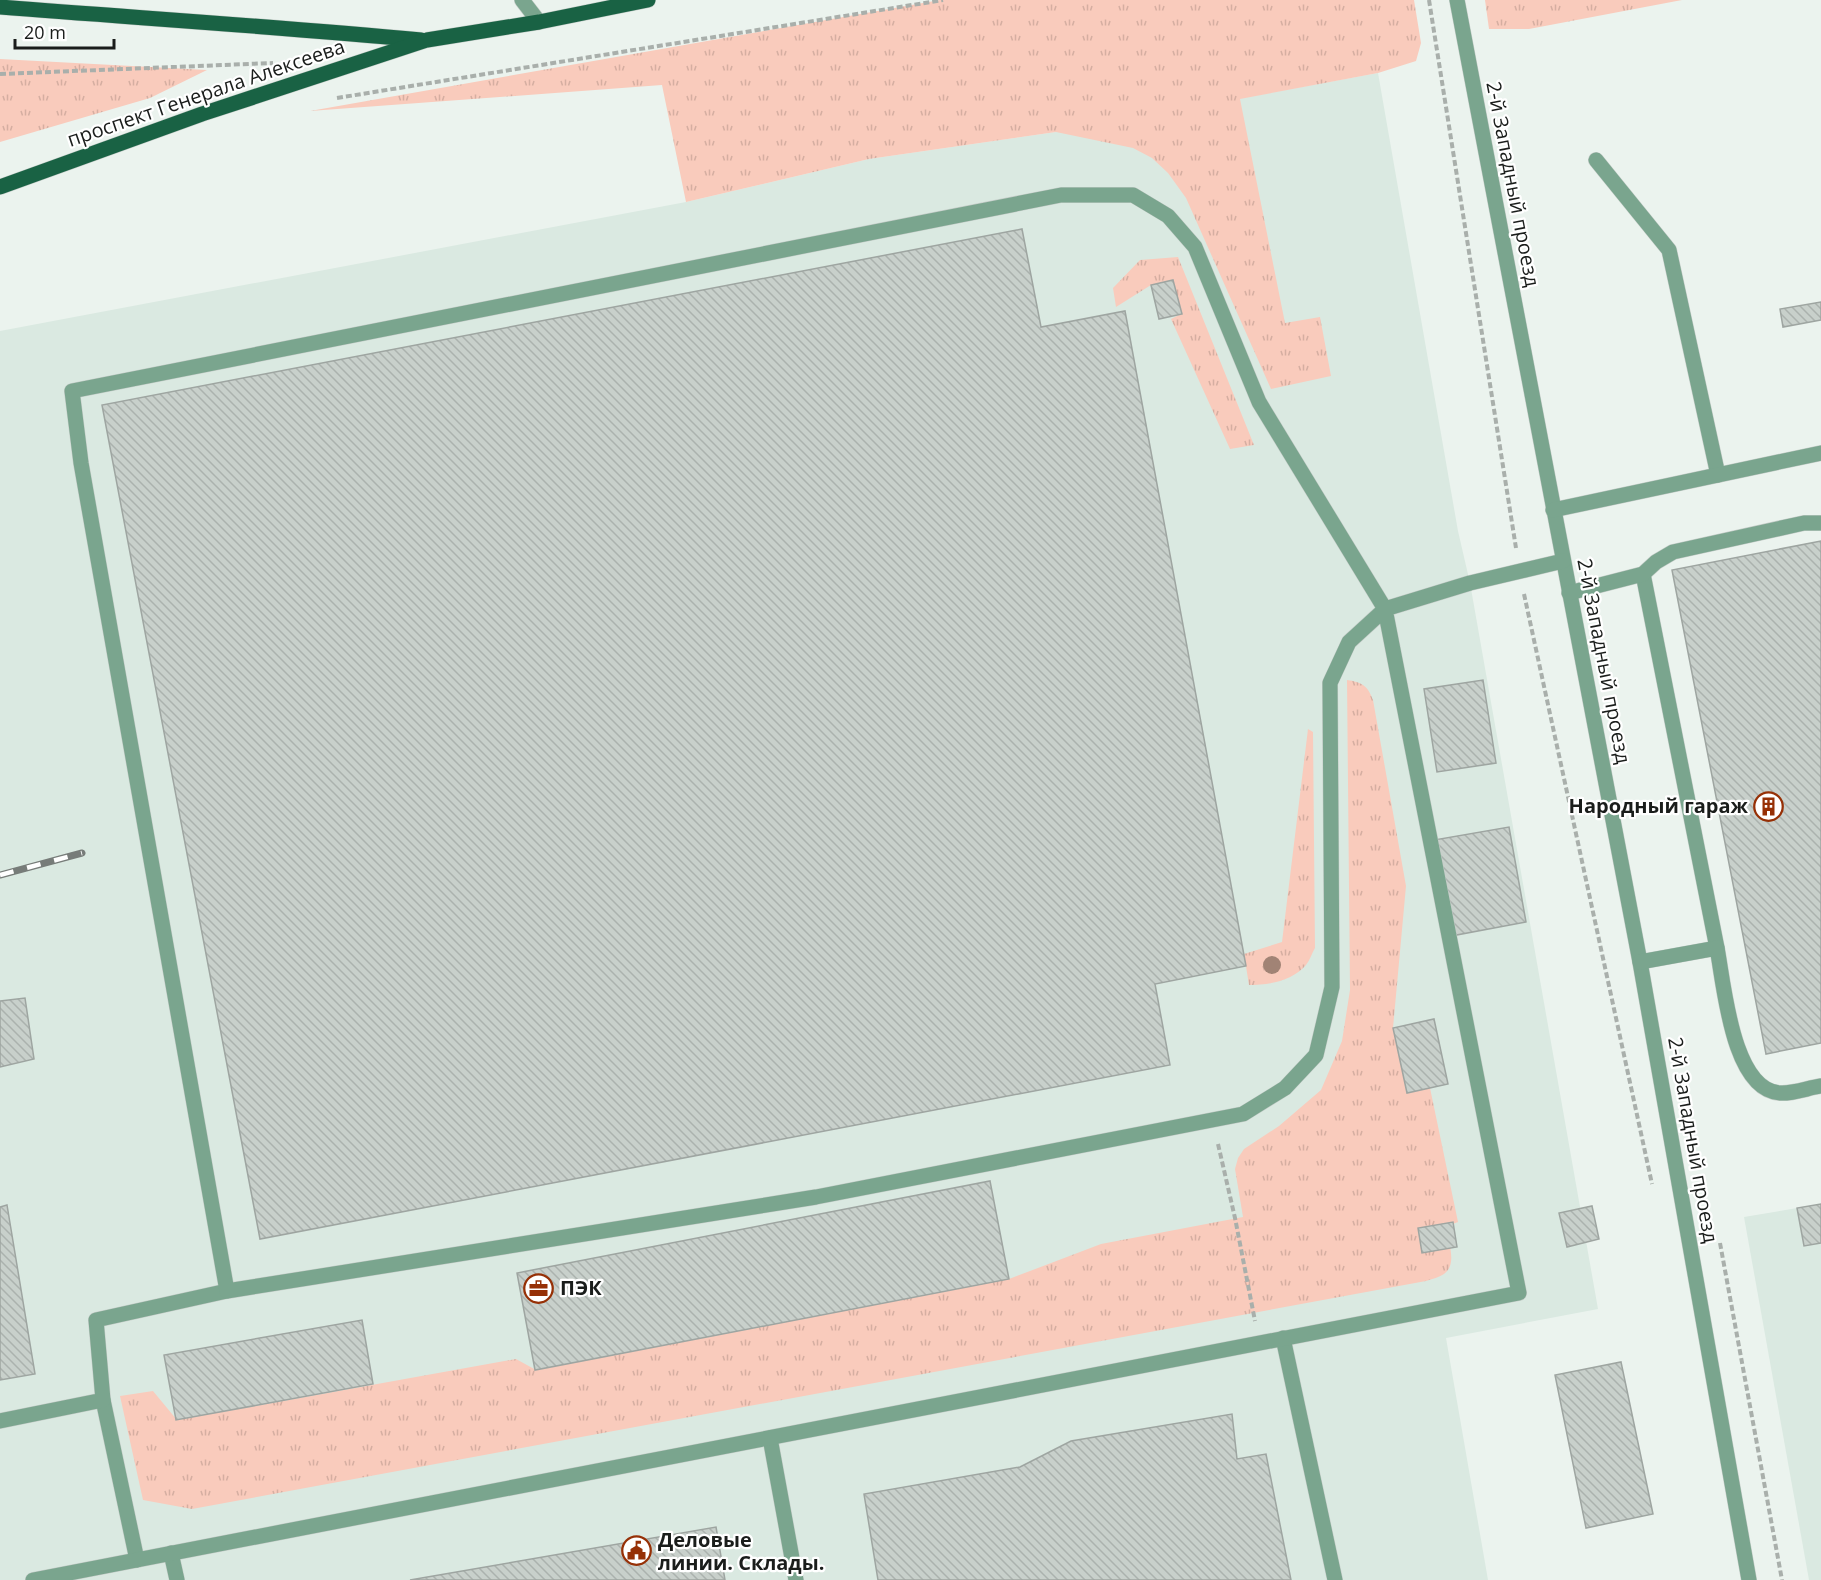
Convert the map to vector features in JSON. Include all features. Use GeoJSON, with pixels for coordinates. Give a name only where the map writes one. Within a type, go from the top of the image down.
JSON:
{"type":"FeatureCollection","features":[{"type":"Feature","properties":{"kind":"main road","name":"проспект Генерала Алексеева"},"geometry":{"type":"LineString","coordinates":[[0,187],[202,114],[427,40],[539,22],[648,0]]}},
{"type":"Feature","properties":{"kind":"main road","name":"проспект Генерала Алексеева"},"geometry":{"type":"LineString","coordinates":[[0,7],[427,40]]}},
{"type":"Feature","properties":{"kind":"street"},"geometry":{"type":"LineString","coordinates":[[522,0],[539,22]]}},
{"type":"Feature","properties":{"kind":"street","name":"2-й Западный проезд"},"geometry":{"type":"LineString","coordinates":[[1457,0],[1640,962],[1749,1580]]}},
{"type":"Feature","properties":{"kind":"street"},"geometry":{"type":"LineString","coordinates":[[1596,160],[1669,250],[1718,475]]}},
{"type":"Feature","properties":{"kind":"street"},"geometry":{"type":"LineString","coordinates":[[33,1580],[1519,1293],[1385,609],[1259,402],[1195,247],[1168,216],[1133,195],[1061,195],[72,391],[83,475],[227,1291]]}},
{"type":"Feature","properties":{"kind":"street"},"geometry":{"type":"LineString","coordinates":[[1553,510],[1821,453]]}},
{"type":"Feature","properties":{"kind":"street"},"geometry":{"type":"LineString","coordinates":[[1569,593],[1643,574],[1656,562],[1673,552],[1804,523],[1821,523]]}},
{"type":"Feature","properties":{"kind":"street"},"geometry":{"type":"LineString","coordinates":[[138,1560],[103,1400],[96,1320],[227,1291],[816,1197],[1243,1114],[1285,1088],[1317,1055],[1332,987],[1330,683],[1349,642],[1385,609],[1470,582],[1563,561]]}},
{"type":"Feature","properties":{"kind":"street"},"geometry":{"type":"LineString","coordinates":[[1643,574],[1732,1030],[1741,1057],[1752,1076],[1764,1089],[1780,1094],[1821,1086]]}},
{"type":"Feature","properties":{"kind":"street"},"geometry":{"type":"LineString","coordinates":[[1640,962],[1717,948]]}},
{"type":"Feature","properties":{"kind":"street"},"geometry":{"type":"LineString","coordinates":[[1283,1338],[1335,1580]]}},
{"type":"Feature","properties":{"kind":"street"},"geometry":{"type":"LineString","coordinates":[[0,1421],[103,1400]]}},
{"type":"Feature","properties":{"kind":"street"},"geometry":{"type":"LineString","coordinates":[[770,1438],[796,1580]]}},
{"type":"Feature","properties":{"kind":"street"},"geometry":{"type":"LineString","coordinates":[[171,1553],[177,1580]]}},
{"type":"Feature","properties":{"kind":"path"},"geometry":{"type":"LineString","coordinates":[[337,98],[943,0]]}},
{"type":"Feature","properties":{"kind":"path"},"geometry":{"type":"LineString","coordinates":[[1429,0],[1519,571],[1653,1189]]}},
{"type":"Feature","properties":{"kind":"path"},"geometry":{"type":"LineString","coordinates":[[0,74],[284,63],[294,85]]}},
{"type":"Feature","properties":{"kind":"path"},"geometry":{"type":"LineString","coordinates":[[1212,1120],[1235,1218],[1259,1343]]}},
{"type":"Feature","properties":{"kind":"path"},"geometry":{"type":"LineString","coordinates":[[1720,1243],[1782,1580]]}},
{"type":"Feature","properties":{"kind":"shaded area"},"geometry":{"type":"Polygon","coordinates":[[[1378,73],[1598,1309],[1446,1338],[1488,1580],[0,1580],[0,331],[686,202],[869,159],[1056,132],[1378,73]]]}},
{"type":"Feature","properties":{"kind":"shaded area"},"geometry":{"type":"Polygon","coordinates":[[[1821,1204],[1821,1580],[1809,1580],[1744,1217],[1821,1204]]]}},
{"type":"Feature","properties":{"kind":"green space"},"geometry":{"type":"Polygon","coordinates":[[[940,0],[1414,0],[1421,43],[1416,61],[1378,73],[1240,99],[1285,323],[1320,317],[1331,376],[1271,389],[1186,198],[1168,173],[1152,158],[1133,148],[1056,132],[869,159],[686,202],[662,85],[310,111],[940,0]]]}},
{"type":"Feature","properties":{"kind":"green space"},"geometry":{"type":"Polygon","coordinates":[[[1485,0],[1682,0],[1529,29],[1489,29],[1485,0]]]}},
{"type":"Feature","properties":{"kind":"green space"},"geometry":{"type":"Polygon","coordinates":[[[0,59],[207,70],[150,98],[0,142],[0,59]]]}},
{"type":"Feature","properties":{"kind":"green space"},"geometry":{"type":"Polygon","coordinates":[[[1178,257],[1254,445],[1230,449],[1171,319],[1181,314],[1173,280],[1151,285],[1116,307],[1113,288],[1140,260],[1178,257]]]}},
{"type":"Feature","properties":{"kind":"green space"},"geometry":{"type":"Polygon","coordinates":[[[1347,680],[1364,685],[1373,700],[1406,886],[1393,1028],[1407,1093],[1430,1088],[1458,1222],[1445,1227],[1451,1258],[1448,1270],[1444,1274],[1426,1281],[192,1509],[143,1500],[120,1396],[153,1391],[177,1420],[516,1359],[536,1370],[1009,1279],[1101,1244],[1243,1217],[1235,1169],[1238,1158],[1244,1149],[1279,1126],[1321,1090],[1342,1041],[1350,990],[1347,680]]]}},
{"type":"Feature","properties":{"kind":"green space"},"geometry":{"type":"Polygon","coordinates":[[[1308,729],[1313,732],[1315,948],[1306,965],[1294,975],[1272,983],[1249,985],[1244,954],[1282,942],[1308,729]]]}},
{"type":"Feature","properties":{"kind":"building"},"geometry":{"type":"Polygon","coordinates":[[[1022,229],[1041,327],[1125,311],[1246,966],[1155,984],[1170,1065],[260,1239],[102,405],[1022,229]]]}},
{"type":"Feature","properties":{"kind":"building"},"geometry":{"type":"Polygon","coordinates":[[[1173,280],[1182,314],[1159,319],[1151,285],[1173,280]]]}},
{"type":"Feature","properties":{"kind":"building"},"geometry":{"type":"Polygon","coordinates":[[[1821,302],[1821,320],[1783,327],[1780,309],[1821,302]]]}},
{"type":"Feature","properties":{"kind":"building","name":"Народный гараж"},"geometry":{"type":"Polygon","coordinates":[[[1821,541],[1821,1043],[1766,1054],[1672,570],[1821,541]]]}},
{"type":"Feature","properties":{"kind":"building"},"geometry":{"type":"Polygon","coordinates":[[[1483,680],[1496,763],[1437,772],[1424,689],[1483,680]]]}},
{"type":"Feature","properties":{"kind":"building"},"geometry":{"type":"Polygon","coordinates":[[[1509,827],[1526,922],[1451,936],[1434,840],[1509,827]]]}},
{"type":"Feature","properties":{"kind":"building"},"geometry":{"type":"Polygon","coordinates":[[[25,998],[34,1059],[0,1067],[0,1001],[25,998]]]}},
{"type":"Feature","properties":{"kind":"building"},"geometry":{"type":"Polygon","coordinates":[[[1434,1019],[1448,1084],[1407,1093],[1393,1028],[1434,1019]]]}},
{"type":"Feature","properties":{"kind":"building"},"geometry":{"type":"Polygon","coordinates":[[[990,1181],[1009,1279],[535,1370],[517,1273],[990,1181]]]}},
{"type":"Feature","properties":{"kind":"building"},"geometry":{"type":"Polygon","coordinates":[[[1821,1204],[1821,1243],[1804,1246],[1797,1208],[1821,1204]]]}},
{"type":"Feature","properties":{"kind":"building"},"geometry":{"type":"Polygon","coordinates":[[[7,1205],[35,1374],[0,1380],[0,1207],[7,1205]]]}},
{"type":"Feature","properties":{"kind":"building"},"geometry":{"type":"Polygon","coordinates":[[[1592,1206],[1599,1239],[1567,1247],[1559,1213],[1592,1206]]]}},
{"type":"Feature","properties":{"kind":"building"},"geometry":{"type":"Polygon","coordinates":[[[1453,1222],[1457,1247],[1422,1253],[1418,1228],[1453,1222]]]}},
{"type":"Feature","properties":{"kind":"building"},"geometry":{"type":"Polygon","coordinates":[[[362,1320],[373,1384],[176,1420],[164,1355],[362,1320]]]}},
{"type":"Feature","properties":{"kind":"building"},"geometry":{"type":"Polygon","coordinates":[[[1621,1362],[1653,1514],[1586,1528],[1555,1375],[1621,1362]]]}},
{"type":"Feature","properties":{"kind":"building"},"geometry":{"type":"Polygon","coordinates":[[[1232,1414],[1237,1459],[1266,1454],[1291,1580],[878,1580],[864,1494],[1020,1467],[1071,1441],[1232,1414]]]}},
{"type":"Feature","properties":{"kind":"building"},"geometry":{"type":"Polygon","coordinates":[[[716,1527],[725,1580],[410,1580],[716,1527]]]}},
{"type":"Feature","properties":{"kind":"railway"},"geometry":{"type":"LineString","coordinates":[[0,875],[82,853]]}},
{"type":"Feature","properties":{"kind":"place","name":"Народный гараж"},"geometry":{"type":"Point","coordinates":[1769,806]}},
{"type":"Feature","properties":{"kind":"place","name":"ПЭК"},"geometry":{"type":"Point","coordinates":[539,1288]}},
{"type":"Feature","properties":{"kind":"place","name":"Деловые линии. Склады."},"geometry":{"type":"Point","coordinates":[637,1551]}}]}
